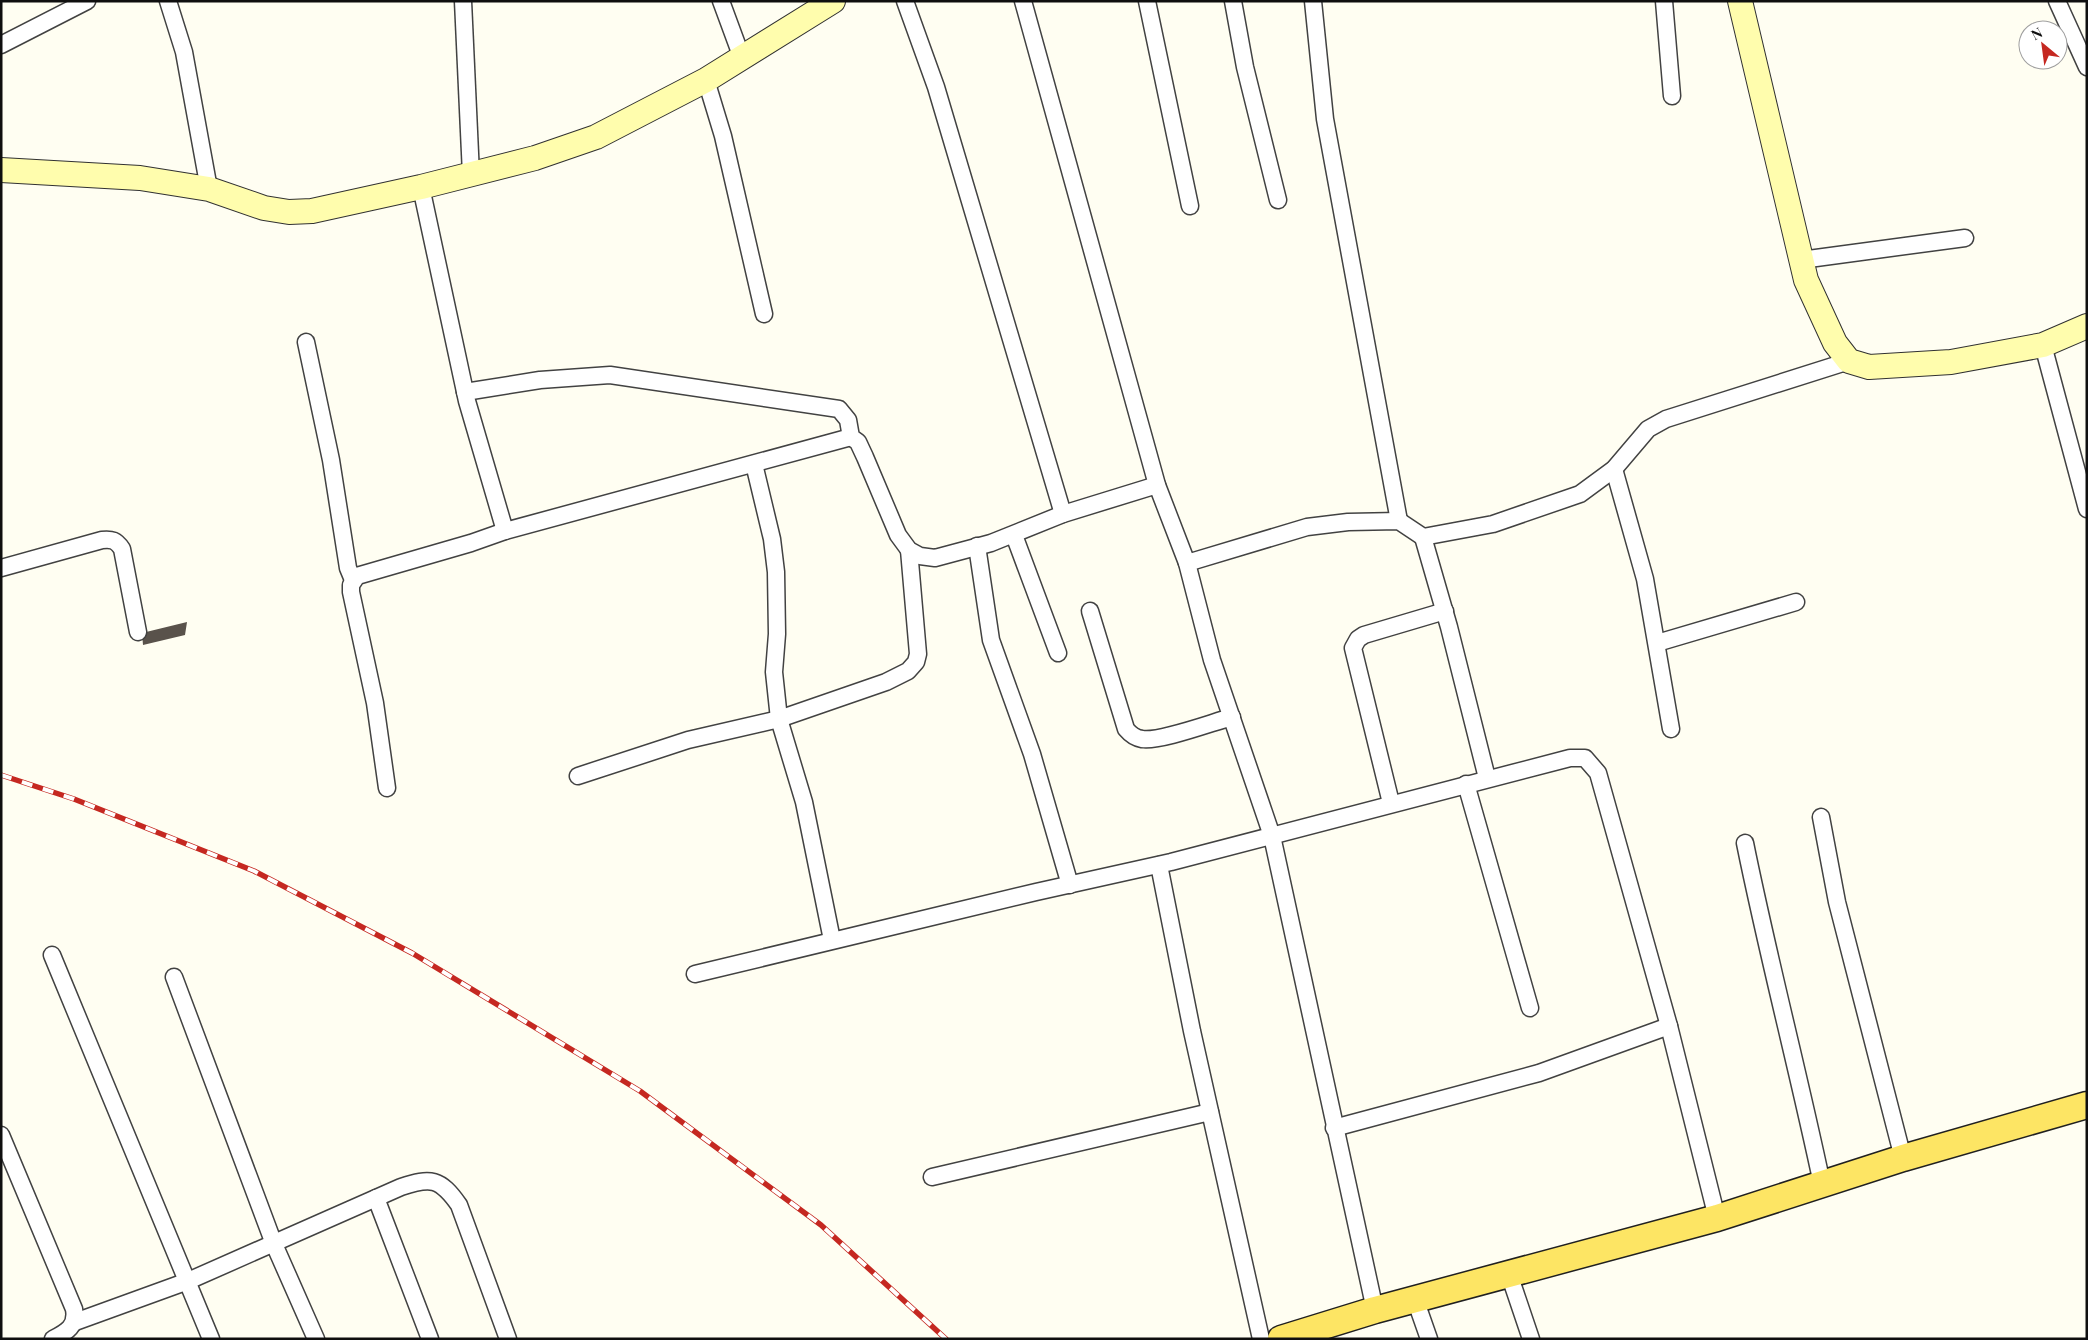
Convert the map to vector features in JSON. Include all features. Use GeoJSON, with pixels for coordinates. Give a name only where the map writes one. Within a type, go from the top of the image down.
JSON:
{"type":"FeatureCollection","features":[{"type":"Feature","properties":{"kind":"main road"},"geometry":{"type":"LineString","coordinates":[[1281,1339],[1317,1333],[1375,1310],[1717,1218],[1902,1158],[2087,1105]]}},
{"type":"Feature","properties":{"kind":"street"},"geometry":{"type":"LineString","coordinates":[[1,45],[87,1]]}},
{"type":"Feature","properties":{"kind":"street"},"geometry":{"type":"LineString","coordinates":[[168,1],[186,61],[209,188]]}},
{"type":"Feature","properties":{"kind":"street"},"geometry":{"type":"LineString","coordinates":[[463,1],[471,175]]}},
{"type":"Feature","properties":{"kind":"street"},"geometry":{"type":"LineString","coordinates":[[721,1],[742,58]]}},
{"type":"Feature","properties":{"kind":"street"},"geometry":{"type":"LineString","coordinates":[[1,170],[140,178],[209,188],[264,208],[290,212],[312,211],[421,188],[471,175],[535,158],[596,137],[706,80],[742,58],[808,9],[833,1]]}},
{"type":"Feature","properties":{"kind":"street"},"geometry":{"type":"LineString","coordinates":[[905,1],[936,87],[1063,514]]}},
{"type":"Feature","properties":{"kind":"street"},"geometry":{"type":"LineString","coordinates":[[1023,1],[1157,485],[1187,563],[1212,660],[1272,836],[1375,1310]]}},
{"type":"Feature","properties":{"kind":"street"},"geometry":{"type":"LineString","coordinates":[[1147,1],[1190,206]]}},
{"type":"Feature","properties":{"kind":"street"},"geometry":{"type":"LineString","coordinates":[[1233,1],[1245,67],[1278,200]]}},
{"type":"Feature","properties":{"kind":"street"},"geometry":{"type":"LineString","coordinates":[[1313,1],[1324,119],[1399,522]]}},
{"type":"Feature","properties":{"kind":"street"},"geometry":{"type":"LineString","coordinates":[[1664,1],[1672,96]]}},
{"type":"Feature","properties":{"kind":"street"},"geometry":{"type":"LineString","coordinates":[[1740,1],[1806,280],[1825,325],[1835,343],[1849,361]]}},
{"type":"Feature","properties":{"kind":"street"},"geometry":{"type":"LineString","coordinates":[[2058,1],[2087,67]]}},
{"type":"Feature","properties":{"kind":"street"},"geometry":{"type":"LineString","coordinates":[[706,80],[723,136],[764,314]]}},
{"type":"Feature","properties":{"kind":"street"},"geometry":{"type":"LineString","coordinates":[[421,188],[465,392],[505,531]]}},
{"type":"Feature","properties":{"kind":"street"},"geometry":{"type":"LineString","coordinates":[[1801,260],[1965,238]]}},
{"type":"Feature","properties":{"kind":"street"},"geometry":{"type":"LineString","coordinates":[[1423,537],[1493,524],[1580,494],[1614,469],[1648,429],[1666,419],[1849,361],[1869,367],[1894,368],[1951,362],[2043,344],[2087,326]]}},
{"type":"Feature","properties":{"kind":"street"},"geometry":{"type":"LineString","coordinates":[[306,342],[331,460],[348,568],[353,580],[351,592],[375,703],[387,788]]}},
{"type":"Feature","properties":{"kind":"street"},"geometry":{"type":"LineString","coordinates":[[2043,344],[2086,506]]}},
{"type":"Feature","properties":{"kind":"street"},"geometry":{"type":"LineString","coordinates":[[465,392],[540,380],[610,375],[839,409],[848,420],[851,437],[858,442],[898,535],[909,550],[920,556],[935,558],[1014,535],[1063,514],[1157,485]]}},
{"type":"Feature","properties":{"kind":"street"},"geometry":{"type":"LineString","coordinates":[[353,580],[362,574],[471,543],[505,531],[851,437]]}},
{"type":"Feature","properties":{"kind":"street"},"geometry":{"type":"LineString","coordinates":[[754,464],[772,539],[776,572],[774,672],[779,719],[804,802],[832,940]]}},
{"type":"Feature","properties":{"kind":"street"},"geometry":{"type":"LineString","coordinates":[[1614,469],[1640,553],[1671,729]]}},
{"type":"Feature","properties":{"kind":"street"},"geometry":{"type":"LineString","coordinates":[[1187,563],[1307,527],[1348,522],[1399,522],[1423,537],[1445,611],[1488,778]]}},
{"type":"Feature","properties":{"kind":"street"},"geometry":{"type":"LineString","coordinates":[[1014,535],[1058,653]]}},
{"type":"Feature","properties":{"kind":"street"},"geometry":{"type":"LineString","coordinates":[[1,568],[102,540],[110,539],[118,542],[122,548],[138,632]]}},
{"type":"Feature","properties":{"kind":"street"},"geometry":{"type":"LineString","coordinates":[[977,546],[992,640],[1032,754],[1070,885]]}},
{"type":"Feature","properties":{"kind":"street"},"geometry":{"type":"LineString","coordinates":[[578,776],[688,740],[779,719],[886,682],[908,671],[916,662],[918,654],[909,550]]}},
{"type":"Feature","properties":{"kind":"street"},"geometry":{"type":"LineString","coordinates":[[1657,643],[1796,602]]}},
{"type":"Feature","properties":{"kind":"street"},"geometry":{"type":"LineString","coordinates":[[1090,611],[1126,729],[1133,737],[1144,740],[1159,738],[1232,717]]}},
{"type":"Feature","properties":{"kind":"street"},"geometry":{"type":"LineString","coordinates":[[1392,803],[1353,648],[1364,635],[1445,611]]}},
{"type":"Feature","properties":{"kind":"street"},"geometry":{"type":"LineString","coordinates":[[695,974],[832,940],[1159,865],[1570,758],[1585,758],[1598,773],[1669,1026],[1717,1218]]}},
{"type":"Feature","properties":{"kind":"street"},"geometry":{"type":"LineString","coordinates":[[1466,784],[1530,1008]]}},
{"type":"Feature","properties":{"kind":"street"},"geometry":{"type":"LineString","coordinates":[[1821,817],[1837,902],[1902,1158]]}},
{"type":"Feature","properties":{"kind":"street"},"geometry":{"type":"LineString","coordinates":[[1745,843],[1762,925],[1800,1078],[1822,1184]]}},
{"type":"Feature","properties":{"kind":"street"},"geometry":{"type":"LineString","coordinates":[[1159,865],[1210,1112],[1261,1339]]}},
{"type":"Feature","properties":{"kind":"street"},"geometry":{"type":"LineString","coordinates":[[52,955],[211,1339]]}},
{"type":"Feature","properties":{"kind":"street"},"geometry":{"type":"LineString","coordinates":[[174,976],[274,1244],[316,1339]]}},
{"type":"Feature","properties":{"kind":"street"},"geometry":{"type":"LineString","coordinates":[[1334,1128],[1539,1073],[1669,1026]]}},
{"type":"Feature","properties":{"kind":"street"},"geometry":{"type":"LineString","coordinates":[[932,1177],[1210,1112]]}},
{"type":"Feature","properties":{"kind":"street"},"geometry":{"type":"LineString","coordinates":[[1,1135],[74,1309],[75,1322]]}},
{"type":"Feature","properties":{"kind":"street"},"geometry":{"type":"LineString","coordinates":[[53,1339],[71,1328],[75,1322],[188,1281],[419,1181],[435,1180],[448,1189],[459,1204],[508,1339]]}},
{"type":"Feature","properties":{"kind":"street"},"geometry":{"type":"LineString","coordinates":[[376,1198],[430,1339]]}},
{"type":"Feature","properties":{"kind":"street"},"geometry":{"type":"LineString","coordinates":[[1509,1274],[1531,1339]]}},
{"type":"Feature","properties":{"kind":"street"},"geometry":{"type":"LineString","coordinates":[[1415,1299],[1428,1339]]}},
{"type":"Feature","properties":{"kind":"building"},"geometry":{"type":"Polygon","coordinates":[[[187,622],[185,635],[143,645],[142,633],[187,622]]]}},
{"type":"Feature","properties":{"kind":"railway"},"geometry":{"type":"LineString","coordinates":[[1,775],[74,799],[254,871],[412,953],[640,1091],[821,1225],[946,1339]]}}]}
